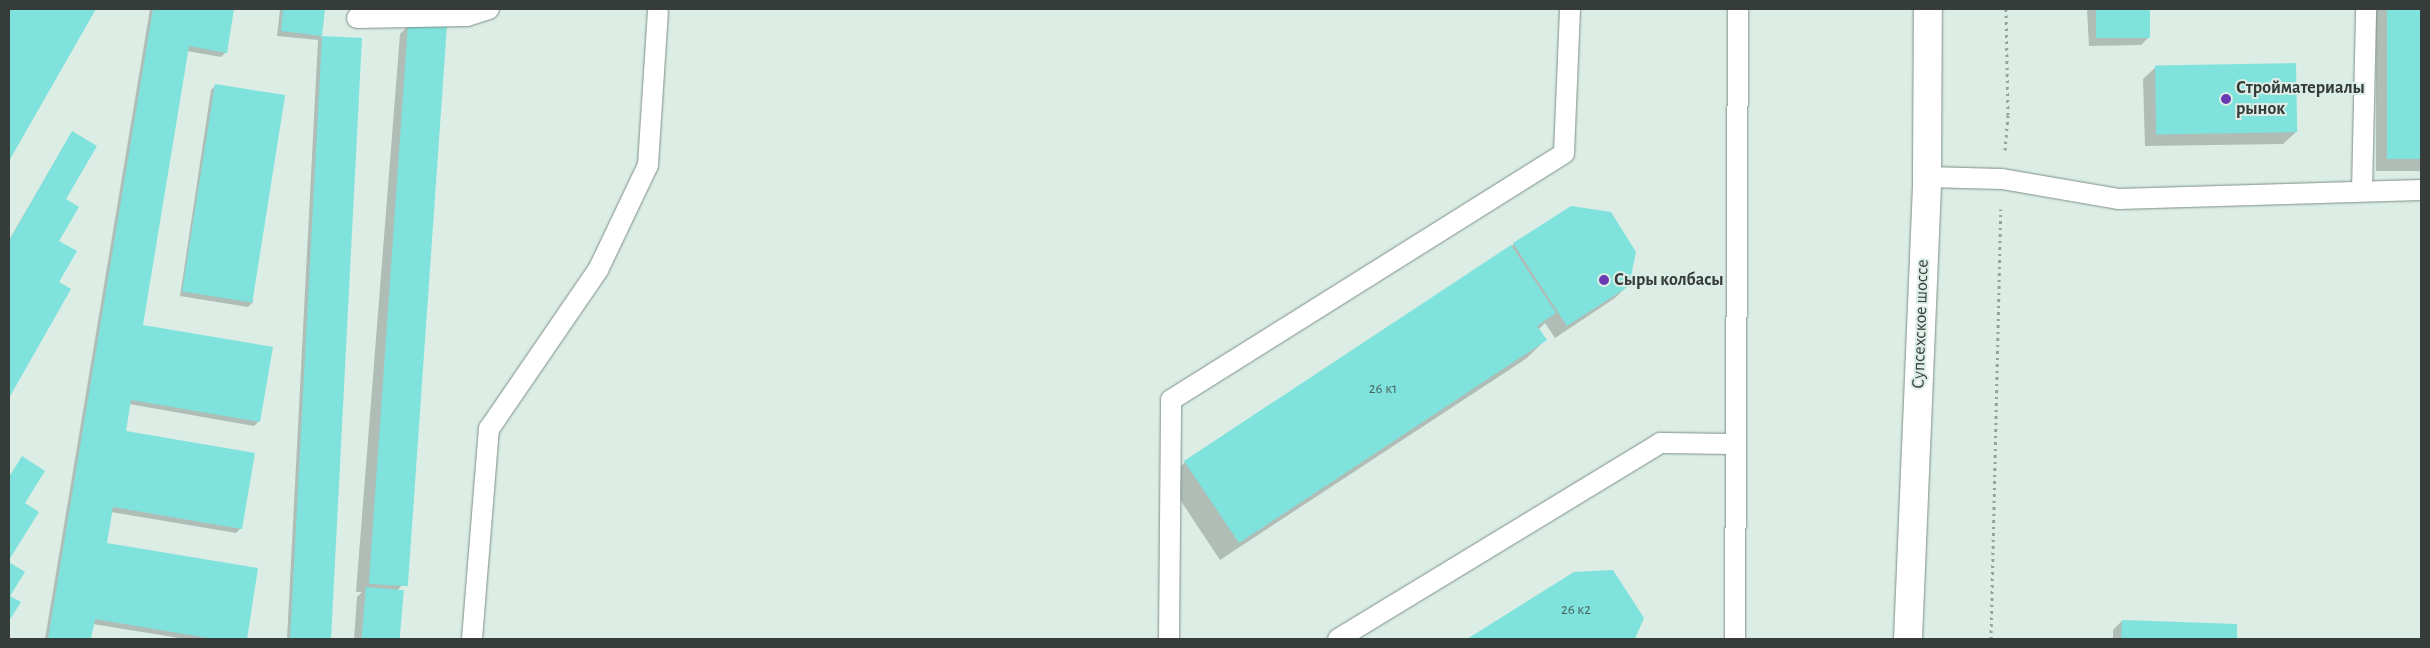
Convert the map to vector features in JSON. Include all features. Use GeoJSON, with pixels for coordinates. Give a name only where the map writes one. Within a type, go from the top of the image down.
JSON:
{"type":"FeatureCollection","features":[{"type":"Feature","properties":{"kind":"main road","name":"Супсехское шоссе"},"geometry":{"type":"LineString","coordinates":[[1908,639],[1927,176],[1928,9]]}},
{"type":"Feature","properties":{"kind":"lane"},"geometry":{"type":"LineString","coordinates":[[357,18],[467,16],[489,9]]}},
{"type":"Feature","properties":{"kind":"lane"},"geometry":{"type":"LineString","coordinates":[[1169,639],[1171,400],[1564,153],[1570,9]]}},
{"type":"Feature","properties":{"kind":"lane"},"geometry":{"type":"LineString","coordinates":[[1735,639],[1738,9]]}},
{"type":"Feature","properties":{"kind":"lane"},"geometry":{"type":"LineString","coordinates":[[2362,192],[2366,9]]}},
{"type":"Feature","properties":{"kind":"lane"},"geometry":{"type":"LineString","coordinates":[[472,639],[489,429],[598,270],[648,165],[658,12]]}},
{"type":"Feature","properties":{"kind":"lane"},"geometry":{"type":"LineString","coordinates":[[1927,176],[2002,179],[2119,199],[2421,190]]}},
{"type":"Feature","properties":{"kind":"lane"},"geometry":{"type":"LineString","coordinates":[[1338,639],[1660,443],[1735,444]]}},
{"type":"Feature","properties":{"kind":"path"},"geometry":{"type":"LineString","coordinates":[[1991,639],[2002,179],[2008,115],[2006,9]]}},
{"type":"Feature","properties":{"kind":"building"},"geometry":{"type":"Polygon","coordinates":[[[9,9],[96,9],[9,161],[9,9]]]}},
{"type":"Feature","properties":{"kind":"building"},"geometry":{"type":"Polygon","coordinates":[[[153,9],[234,9],[227,53],[189,46],[143,325],[273,347],[260,422],[131,400],[126,431],[255,453],[242,529],[113,507],[107,543],[258,568],[247,639],[214,639],[95,619],[91,639],[48,639],[153,9]]]}},
{"type":"Feature","properties":{"kind":"building"},"geometry":{"type":"Polygon","coordinates":[[[283,9],[325,9],[322,36],[281,31],[283,9]]]}},
{"type":"Feature","properties":{"kind":"building"},"geometry":{"type":"Polygon","coordinates":[[[2096,9],[2150,9],[2150,38],[2096,38],[2096,9]]]}},
{"type":"Feature","properties":{"kind":"building"},"geometry":{"type":"Polygon","coordinates":[[[2387,9],[2421,9],[2421,159],[2387,159],[2387,9]]]}},
{"type":"Feature","properties":{"kind":"building"},"geometry":{"type":"Polygon","coordinates":[[[408,24],[447,27],[408,586],[369,584],[408,24]]]}},
{"type":"Feature","properties":{"kind":"building"},"geometry":{"type":"Polygon","coordinates":[[[322,36],[362,38],[331,639],[290,639],[322,36]]]}},
{"type":"Feature","properties":{"kind":"building","name":"Стройматериалы рынок"},"geometry":{"type":"Polygon","coordinates":[[[2296,63],[2297,132],[2156,134],[2155,65],[2296,63]]]}},
{"type":"Feature","properties":{"kind":"building"},"geometry":{"type":"Polygon","coordinates":[[[215,84],[285,95],[252,303],[182,291],[215,84]]]}},
{"type":"Feature","properties":{"kind":"building"},"geometry":{"type":"Polygon","coordinates":[[[72,131],[97,146],[66,199],[79,207],[59,241],[77,251],[59,282],[71,289],[9,398],[9,241],[72,131]]]}},
{"type":"Feature","properties":{"kind":"building"},"geometry":{"type":"Polygon","coordinates":[[[1571,206],[1611,212],[1636,252],[1629,286],[1567,326],[1513,243],[1571,206]]]}},
{"type":"Feature","properties":{"kind":"building"},"geometry":{"type":"Polygon","coordinates":[[[1511,245],[1556,313],[1537,326],[1547,340],[1239,543],[1184,461],[1511,245]]]}},
{"type":"Feature","properties":{"kind":"building"},"geometry":{"type":"Polygon","coordinates":[[[22,456],[45,471],[25,503],[39,512],[9,560],[9,477],[22,456]]]}},
{"type":"Feature","properties":{"kind":"building"},"geometry":{"type":"Polygon","coordinates":[[[9,562],[25,572],[10,596],[21,602],[9,621],[9,562]]]}},
{"type":"Feature","properties":{"kind":"building"},"geometry":{"type":"Polygon","coordinates":[[[1613,570],[1644,618],[1635,639],[1467,639],[1574,572],[1613,570]]]}},
{"type":"Feature","properties":{"kind":"building"},"geometry":{"type":"Polygon","coordinates":[[[366,587],[404,590],[400,639],[361,639],[366,587]]]}},
{"type":"Feature","properties":{"kind":"building"},"geometry":{"type":"Polygon","coordinates":[[[2122,620],[2237,624],[2237,639],[2121,639],[2122,620]]]}},
{"type":"Feature","properties":{"kind":"place","name":"Стройматериалы рынок"},"geometry":{"type":"Point","coordinates":[2226,99]}},
{"type":"Feature","properties":{"kind":"place","name":"Сыры колбасы"},"geometry":{"type":"Point","coordinates":[1604,280]}}]}
